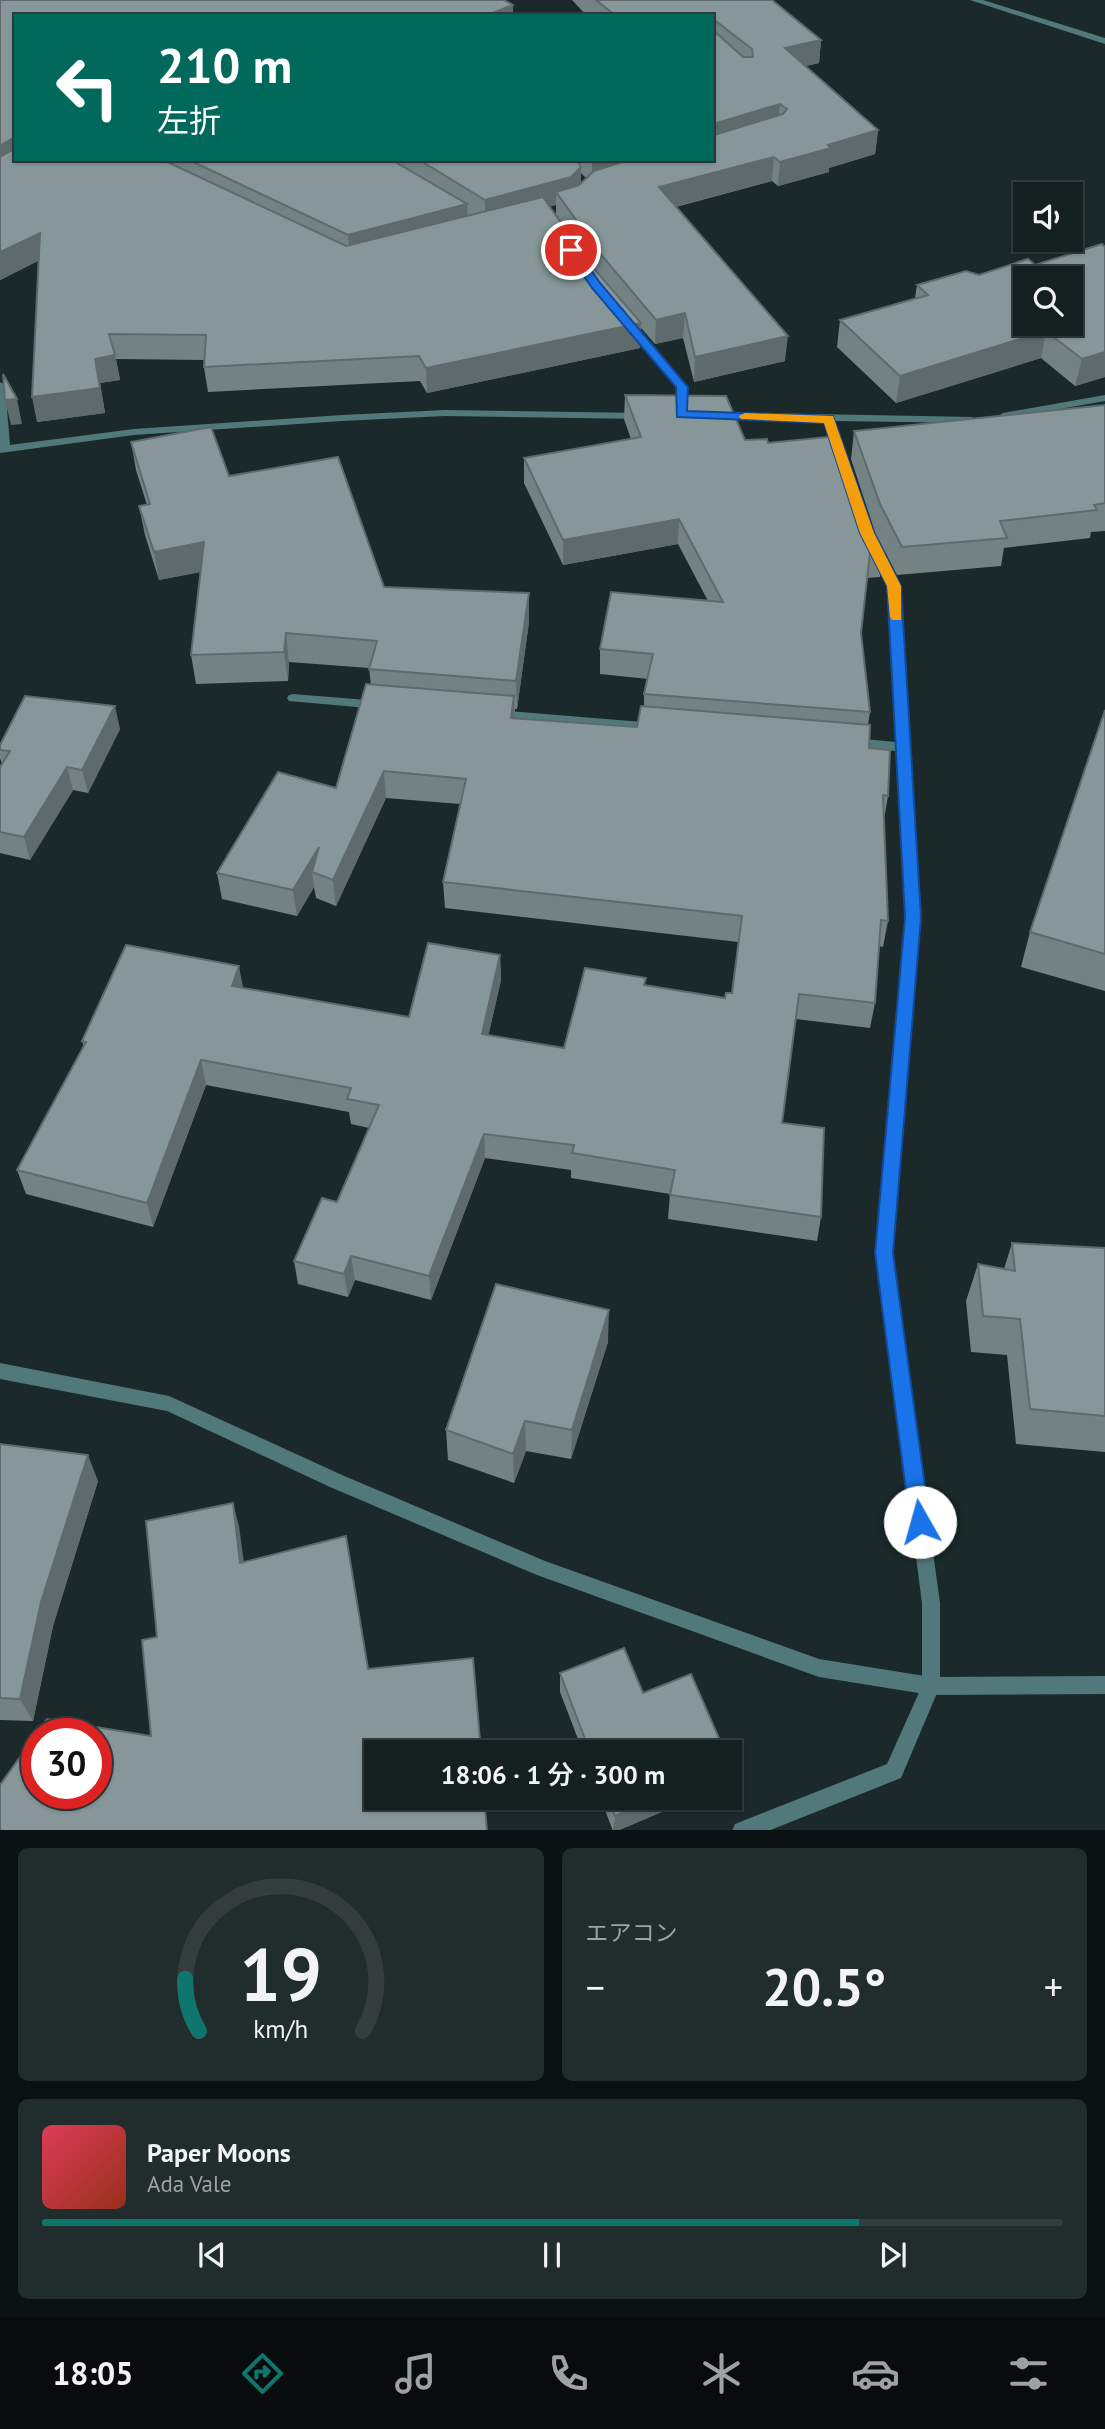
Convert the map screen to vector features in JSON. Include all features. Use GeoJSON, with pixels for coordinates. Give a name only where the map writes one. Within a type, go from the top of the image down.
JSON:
{"type":"FeatureCollection","features":[{"type":"Feature","properties":{"kind":"street"},"geometry":{"type":"LineString","coordinates":[[974,0],[1105,41]]}},
{"type":"Feature","properties":{"kind":"street"},"geometry":{"type":"LineString","coordinates":[[622,316],[682,387],[670,415]]}},
{"type":"Feature","properties":{"kind":"street"},"geometry":{"type":"LineString","coordinates":[[0,385],[2,450],[134,432],[342,418],[445,413],[694,415]]}},
{"type":"Feature","properties":{"kind":"street"},"geometry":{"type":"LineString","coordinates":[[994,417],[1105,398]]}},
{"type":"Feature","properties":{"kind":"street"},"geometry":{"type":"LineString","coordinates":[[708,415],[829,419],[982,419]]}},
{"type":"Feature","properties":{"kind":"street"},"geometry":{"type":"LineString","coordinates":[[829,419],[846,470]]}},
{"type":"Feature","properties":{"kind":"street"},"geometry":{"type":"LineString","coordinates":[[741,1830],[894,1771],[931,1686],[931,1603],[884,1253],[913,917],[904,747],[894,586],[867,533]]}},
{"type":"Feature","properties":{"kind":"street"},"geometry":{"type":"LineString","coordinates":[[293,698],[390,706]]}},
{"type":"Feature","properties":{"kind":"street"},"geometry":{"type":"LineString","coordinates":[[488,713],[668,728]]}},
{"type":"Feature","properties":{"kind":"street"},"geometry":{"type":"LineString","coordinates":[[835,741],[904,747]]}},
{"type":"Feature","properties":{"kind":"street"},"geometry":{"type":"LineString","coordinates":[[0,1371],[169,1404],[336,1481],[543,1569],[819,1668],[931,1686],[1105,1685]]}},
{"type":"Feature","properties":{"kind":"building"},"geometry":{"type":"Polygon","coordinates":[[[0,0],[504,0],[513,5],[490,14],[14,14],[14,137],[0,146],[0,0]]]}},
{"type":"Feature","properties":{"kind":"building"},"geometry":{"type":"Polygon","coordinates":[[[596,0],[772,0],[821,40],[785,48],[878,130],[828,145],[831,148],[780,162],[774,157],[659,187],[788,336],[695,357],[685,313],[656,320],[603,257],[556,192],[579,185],[594,171],[625,161],[714,161],[714,135],[783,114],[787,109],[780,104],[714,124],[714,31],[743,57],[753,57],[752,49],[714,20],[714,14],[614,14],[596,0]]]}},
{"type":"Feature","properties":{"kind":"building"},"geometry":{"type":"Polygon","coordinates":[[[14,149],[14,161],[165,161],[346,246],[543,197],[590,264],[641,323],[426,368],[419,356],[204,367],[206,335],[109,334],[115,355],[95,359],[100,388],[32,397],[40,233],[0,252],[0,157],[14,149]]]}},
{"type":"Feature","properties":{"kind":"building"},"geometry":{"type":"Polygon","coordinates":[[[191,161],[393,161],[467,204],[348,235],[191,161]]]}},
{"type":"Feature","properties":{"kind":"building"},"geometry":{"type":"Polygon","coordinates":[[[421,161],[577,161],[581,167],[571,177],[485,200],[421,161]]]}},
{"type":"Feature","properties":{"kind":"building"},"geometry":{"type":"Polygon","coordinates":[[[1102,244],[1105,247],[1105,352],[1082,359],[1052,336],[1083,336],[1083,266],[1013,266],[1013,336],[1030,336],[900,376],[840,320],[928,295],[917,285],[966,271],[979,275],[1028,259],[1035,265],[1102,244]]]}},
{"type":"Feature","properties":{"kind":"building"},"geometry":{"type":"Polygon","coordinates":[[[3,374],[17,399],[5,400],[3,374]]]}},
{"type":"Feature","properties":{"kind":"building"},"geometry":{"type":"Polygon","coordinates":[[[625,395],[726,396],[745,440],[767,439],[768,443],[837,436],[862,509],[884,552],[870,553],[861,633],[870,712],[644,694],[653,654],[600,649],[611,592],[723,602],[679,519],[563,540],[524,458],[641,437],[625,395]]]}},
{"type":"Feature","properties":{"kind":"building"},"geometry":{"type":"Polygon","coordinates":[[[1105,405],[1105,503],[1094,505],[1097,510],[1000,521],[1007,538],[902,547],[880,504],[854,431],[1105,405]]]}},
{"type":"Feature","properties":{"kind":"building"},"geometry":{"type":"Polygon","coordinates":[[[211,427],[229,476],[338,457],[384,587],[529,593],[516,681],[369,669],[377,641],[286,633],[284,652],[191,655],[204,542],[154,552],[139,506],[150,504],[131,442],[211,427]]]}},
{"type":"Feature","properties":{"kind":"building"},"geometry":{"type":"Polygon","coordinates":[[[366,684],[514,696],[511,718],[637,727],[641,706],[870,725],[869,748],[890,750],[888,796],[883,795],[888,921],[881,920],[875,1003],[799,994],[782,1123],[824,1128],[821,1217],[670,1195],[675,1170],[572,1153],[574,1145],[484,1134],[429,1276],[351,1256],[344,1274],[294,1261],[322,1198],[337,1202],[379,1105],[347,1099],[351,1088],[201,1060],[147,1203],[17,1170],[86,1042],[82,1041],[126,945],[239,966],[232,986],[409,1017],[428,943],[500,955],[482,1034],[564,1048],[585,968],[646,978],[644,985],[725,998],[726,993],[732,993],[742,916],[443,882],[466,779],[384,771],[333,880],[312,872],[319,847],[293,890],[217,873],[278,772],[336,788],[366,684]]]}},
{"type":"Feature","properties":{"kind":"building"},"geometry":{"type":"Polygon","coordinates":[[[25,696],[115,706],[82,770],[67,767],[24,837],[0,832],[0,767],[10,751],[0,750],[0,745],[25,696]]]}},
{"type":"Feature","properties":{"kind":"building"},"geometry":{"type":"Polygon","coordinates":[[[1105,710],[1105,954],[1030,932],[1105,710]]]}},
{"type":"Feature","properties":{"kind":"building"},"geometry":{"type":"Polygon","coordinates":[[[1012,1243],[1105,1248],[1105,1416],[1030,1409],[1020,1319],[983,1316],[978,1264],[1015,1271],[1012,1243]]]}},
{"type":"Feature","properties":{"kind":"building"},"geometry":{"type":"Polygon","coordinates":[[[496,1284],[609,1310],[572,1430],[525,1421],[513,1454],[446,1430],[496,1284]]]}},
{"type":"Feature","properties":{"kind":"building"},"geometry":{"type":"Polygon","coordinates":[[[0,1444],[88,1455],[41,1602],[20,1699],[0,1698],[0,1444]]]}},
{"type":"Feature","properties":{"kind":"building"},"geometry":{"type":"Polygon","coordinates":[[[233,1503],[240,1563],[346,1536],[368,1669],[473,1658],[480,1740],[364,1740],[364,1810],[485,1810],[487,1830],[0,1830],[0,1785],[21,1756],[21,1809],[112,1809],[112,1730],[151,1736],[142,1640],[157,1637],[146,1521],[233,1503]]]}},
{"type":"Feature","properties":{"kind":"building"},"geometry":{"type":"Polygon","coordinates":[[[624,1648],[643,1693],[691,1674],[720,1740],[585,1740],[560,1673],[624,1648]]]}},
{"type":"Feature","properties":{"kind":"building"},"geometry":{"type":"Polygon","coordinates":[[[612,1810],[629,1810],[615,1816],[612,1810]]]}},
{"type":"Feature","properties":{"kind":"slow traffic"},"geometry":{"type":"LineString","coordinates":[[745,416],[829,419],[867,533],[894,586],[896,617]]}},
{"type":"Feature","properties":{"kind":"route"},"geometry":{"type":"LineString","coordinates":[[571,250],[596,285],[682,387],[681,414],[829,419],[867,533],[894,586],[913,917],[884,1253],[920,1522]]}}]}
